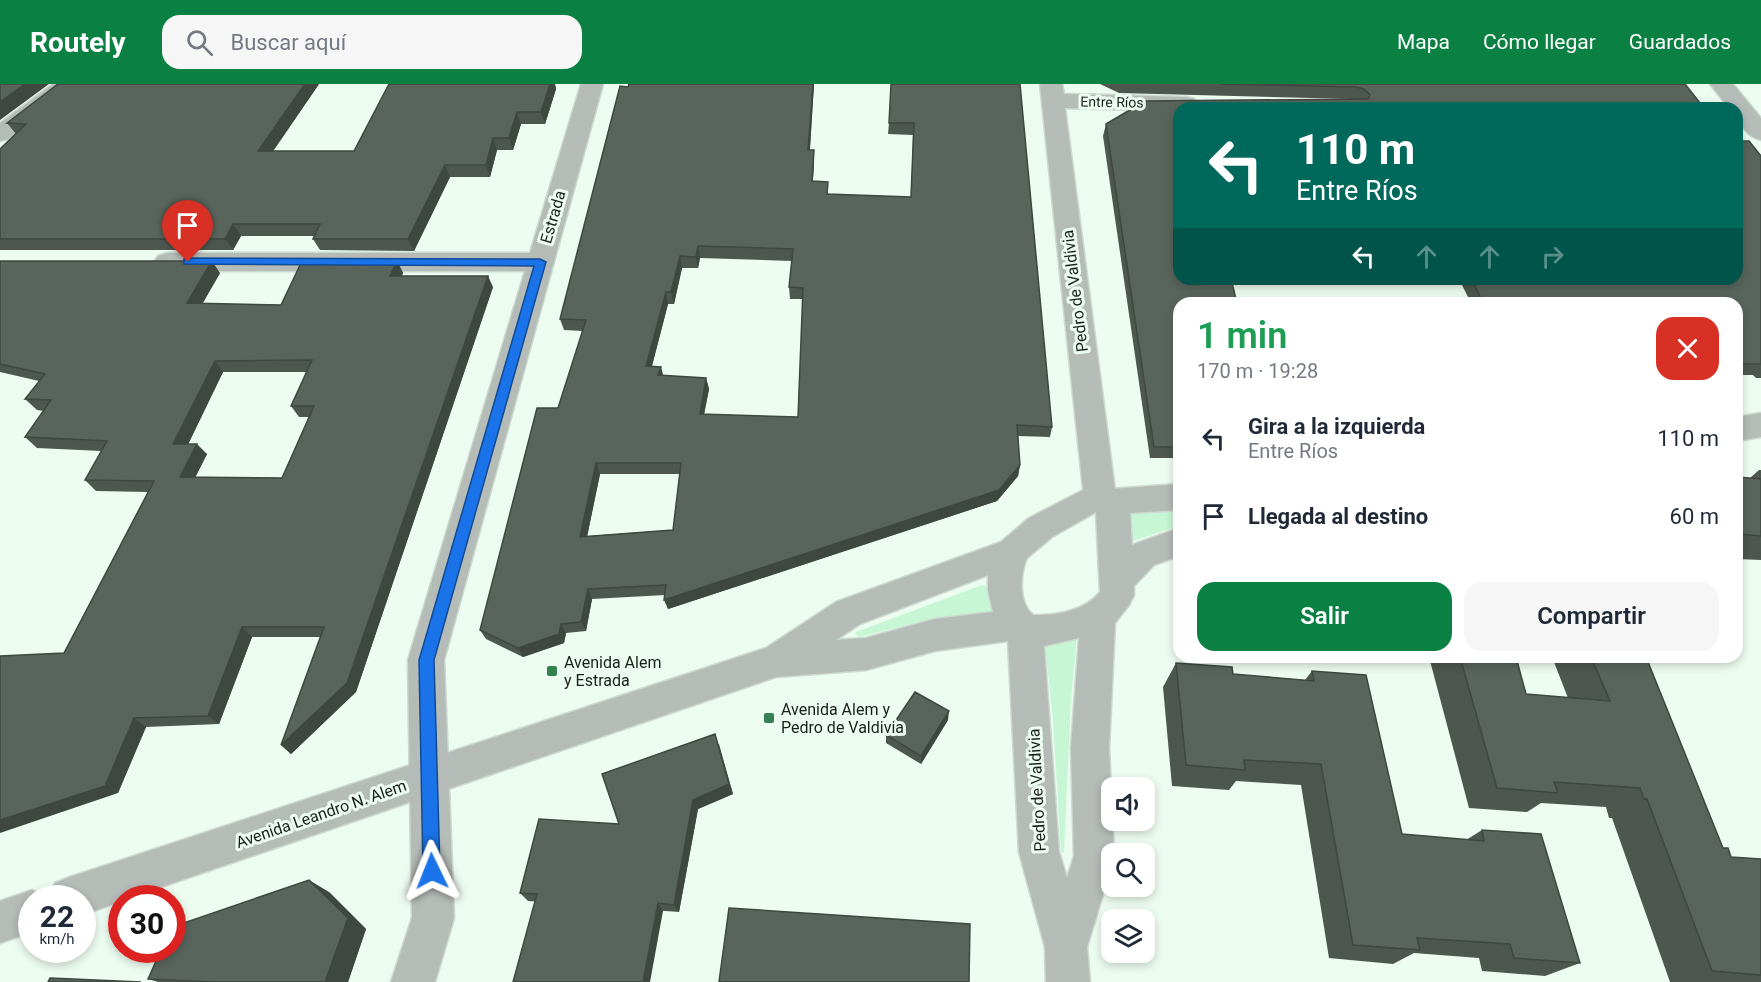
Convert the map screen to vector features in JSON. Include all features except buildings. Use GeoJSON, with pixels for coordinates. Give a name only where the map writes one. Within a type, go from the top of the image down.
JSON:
{"type":"FeatureCollection","features":[{"type":"Feature","properties":{"kind":"street"},"geometry":{"type":"LineString","coordinates":[[0,134],[67,84]]}},
{"type":"Feature","properties":{"kind":"street","name":"Estrada"},"geometry":{"type":"LineString","coordinates":[[413,982],[433,918],[426,660],[592,84]]}},
{"type":"Feature","properties":{"kind":"street"},"geometry":{"type":"LineString","coordinates":[[1721,84],[1734,102]]}},
{"type":"Feature","properties":{"kind":"street","name":"Entre Ríos"},"geometry":{"type":"LineString","coordinates":[[1052,92],[1173,102]]}},
{"type":"Feature","properties":{"kind":"street","name":"Pedro de Valdivia"},"geometry":{"type":"LineString","coordinates":[[1052,92],[1103,500]]}},
{"type":"Feature","properties":{"kind":"street"},"geometry":{"type":"LineString","coordinates":[[141,262],[540,262]]}},
{"type":"Feature","properties":{"kind":"street"},"geometry":{"type":"LineString","coordinates":[[1743,428],[1761,425]]}},
{"type":"Feature","properties":{"kind":"street"},"geometry":{"type":"LineString","coordinates":[[1103,500],[1114,512],[1118,595],[1098,616],[1049,630],[1021,627],[1011,614],[1004,577],[1007,560],[1028,537],[1089,500],[1173,497]]}},
{"type":"Feature","properties":{"kind":"street"},"geometry":{"type":"LineString","coordinates":[[1119,579],[1142,555],[1173,544]]}},
{"type":"Feature","properties":{"kind":"street","name":"Avenida Leandro N. Alem"},"geometry":{"type":"LineString","coordinates":[[776,661],[848,613],[1012,552]]}},
{"type":"Feature","properties":{"kind":"street","name":"Pedro de Valdivia"},"geometry":{"type":"LineString","coordinates":[[1067,964],[1094,856],[1090,748],[1098,616]]}},
{"type":"Feature","properties":{"kind":"street","name":"Pedro de Valdivia"},"geometry":{"type":"LineString","coordinates":[[1021,627],[1033,726],[1039,852],[1067,964]]}},
{"type":"Feature","properties":{"kind":"street","name":"Avenida Leandro N. Alem"},"geometry":{"type":"LineString","coordinates":[[96,889],[776,661],[866,654],[935,635],[1021,627]]}},
{"type":"Feature","properties":{"kind":"street"},"geometry":{"type":"LineString","coordinates":[[0,922],[18,916]]}},
{"type":"Feature","properties":{"kind":"green space"},"geometry":{"type":"Polygon","coordinates":[[[1173,510],[1173,528],[1129,542],[1128,513],[1173,510]]]}},
{"type":"Feature","properties":{"kind":"green space"},"geometry":{"type":"Polygon","coordinates":[[[982,585],[988,587],[993,608],[989,614],[919,622],[859,637],[855,634],[856,632],[982,585]]]}},
{"type":"Feature","properties":{"kind":"green space"},"geometry":{"type":"Polygon","coordinates":[[[1077,637],[1071,700],[1064,853],[1061,852],[1053,721],[1045,646],[1077,637]]]}},
{"type":"Feature","properties":{"kind":"place","name":"Avenida Alem y Estrada"},"geometry":{"type":"Point","coordinates":[552,671]}},
{"type":"Feature","properties":{"kind":"place","name":"Avenida Alem y Pedro de Valdivia"},"geometry":{"type":"Point","coordinates":[769,718]}},
{"type":"Feature","properties":{"kind":"route"},"geometry":{"type":"LineString","coordinates":[[188,262],[540,262],[426,660],[432,871]]}}]}
